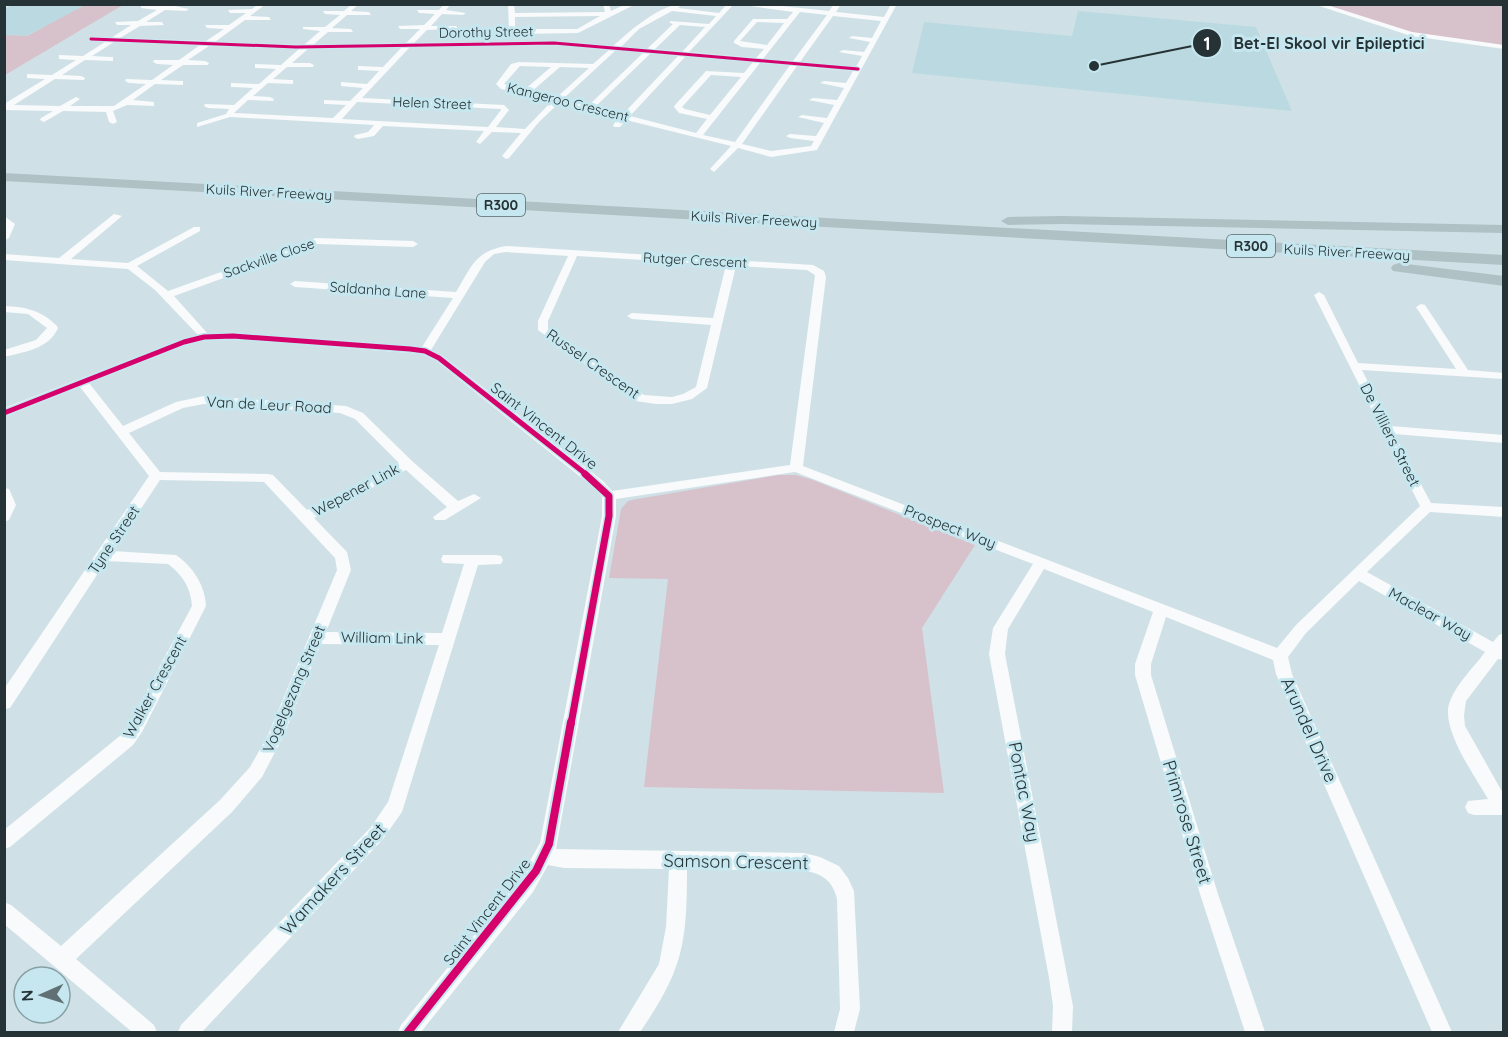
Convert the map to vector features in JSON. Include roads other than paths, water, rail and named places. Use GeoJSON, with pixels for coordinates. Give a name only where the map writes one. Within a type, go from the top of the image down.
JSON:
{"type":"FeatureCollection","features":[{"type":"Feature","properties":{"kind":"highway","name":"Kuils River Freeway"},"geometry":{"type":"LineString","coordinates":[[4,166],[1503,260]]}},
{"type":"Feature","properties":{"kind":"highway","name":"Kuils River Freeway"},"geometry":{"type":"LineString","coordinates":[[4,177],[998,227],[1503,249]]}},
{"type":"Feature","properties":{"kind":"highway"},"geometry":{"type":"LineString","coordinates":[[998,227],[1063,220],[1503,229]]}},
{"type":"Feature","properties":{"kind":"highway"},"geometry":{"type":"LineString","coordinates":[[998,227],[1059,241],[1329,260],[1503,281]]}},
{"type":"Feature","properties":{"kind":"street"},"geometry":{"type":"LineString","coordinates":[[7,107],[109,110],[124,102],[263,4]]}},
{"type":"Feature","properties":{"kind":"street"},"geometry":{"type":"LineString","coordinates":[[229,115],[356,4]]}},
{"type":"Feature","properties":{"kind":"street"},"geometry":{"type":"LineString","coordinates":[[326,124],[354,101],[448,4]]}},
{"type":"Feature","properties":{"kind":"street"},"geometry":{"type":"LineString","coordinates":[[511,4],[512,30],[515,31],[578,31],[633,4]]}},
{"type":"Feature","properties":{"kind":"street"},"geometry":{"type":"LineString","coordinates":[[558,4],[560,14]]}},
{"type":"Feature","properties":{"kind":"street"},"geometry":{"type":"LineString","coordinates":[[606,4],[609,14]]}},
{"type":"Feature","properties":{"kind":"street"},"geometry":{"type":"LineString","coordinates":[[506,156],[525,131],[637,28],[680,4]]}},
{"type":"Feature","properties":{"kind":"street"},"geometry":{"type":"LineString","coordinates":[[617,125],[731,4]]}},
{"type":"Feature","properties":{"kind":"street"},"geometry":{"type":"LineString","coordinates":[[739,4],[832,14],[890,12]]}},
{"type":"Feature","properties":{"kind":"street"},"geometry":{"type":"LineString","coordinates":[[714,169],[737,146],[838,4]]}},
{"type":"Feature","properties":{"kind":"street"},"geometry":{"type":"LineString","coordinates":[[1316,4],[1412,34],[1503,48]]}},
{"type":"Feature","properties":{"kind":"street"},"geometry":{"type":"LineString","coordinates":[[143,7],[167,6],[186,9]]}},
{"type":"Feature","properties":{"kind":"street"},"geometry":{"type":"LineString","coordinates":[[7,107],[167,6]]}},
{"type":"Feature","properties":{"kind":"street"},"geometry":{"type":"LineString","coordinates":[[671,9],[721,15]]}},
{"type":"Feature","properties":{"kind":"street"},"geometry":{"type":"LineString","coordinates":[[870,9],[890,12]]}},
{"type":"Feature","properties":{"kind":"street"},"geometry":{"type":"LineString","coordinates":[[230,10],[253,11]]}},
{"type":"Feature","properties":{"kind":"street"},"geometry":{"type":"LineString","coordinates":[[698,135],[798,10]]}},
{"type":"Feature","properties":{"kind":"street"},"geometry":{"type":"LineString","coordinates":[[419,11],[463,13]]}},
{"type":"Feature","properties":{"kind":"street"},"geometry":{"type":"LineString","coordinates":[[325,12],[369,14]]}},
{"type":"Feature","properties":{"kind":"street"},"geometry":{"type":"LineString","coordinates":[[790,136],[819,139],[890,12]]}},
{"type":"Feature","properties":{"kind":"street"},"geometry":{"type":"LineString","coordinates":[[511,15],[609,14]]}},
{"type":"Feature","properties":{"kind":"street"},"geometry":{"type":"LineString","coordinates":[[245,18],[269,19]]}},
{"type":"Feature","properties":{"kind":"street"},"geometry":{"type":"LineString","coordinates":[[652,20],[711,26]]}},
{"type":"Feature","properties":{"kind":"street"},"geometry":{"type":"LineString","coordinates":[[768,48],[742,45],[736,42],[755,20],[789,21]]}},
{"type":"Feature","properties":{"kind":"street"},"geometry":{"type":"LineString","coordinates":[[590,108],[679,22]]}},
{"type":"Feature","properties":{"kind":"street"},"geometry":{"type":"LineString","coordinates":[[117,23],[162,24]]}},
{"type":"Feature","properties":{"kind":"street"},"geometry":{"type":"LineString","coordinates":[[860,25],[882,27]]}},
{"type":"Feature","properties":{"kind":"street"},"geometry":{"type":"LineString","coordinates":[[207,26],[231,27]]}},
{"type":"Feature","properties":{"kind":"street"},"geometry":{"type":"LineString","coordinates":[[400,27],[456,28]]}},
{"type":"Feature","properties":{"kind":"street"},"geometry":{"type":"LineString","coordinates":[[305,28],[351,31]]}},
{"type":"Feature","properties":{"kind":"street"},"geometry":{"type":"LineString","coordinates":[[573,45],[578,31]]}},
{"type":"Feature","properties":{"kind":"street"},"geometry":{"type":"LineString","coordinates":[[852,38],[874,40]]}},
{"type":"Feature","properties":{"kind":"street","name":"Dorothy Street"},"geometry":{"type":"LineString","coordinates":[[91,39],[307,47],[408,45],[553,53],[573,45],[858,69]]}},
{"type":"Feature","properties":{"kind":"street"},"geometry":{"type":"LineString","coordinates":[[553,53],[582,56],[591,48]]}},
{"type":"Feature","properties":{"kind":"street"},"geometry":{"type":"LineString","coordinates":[[843,52],[867,54]]}},
{"type":"Feature","properties":{"kind":"street"},"geometry":{"type":"LineString","coordinates":[[62,57],[110,59]]}},
{"type":"Feature","properties":{"kind":"street"},"geometry":{"type":"LineString","coordinates":[[158,62],[205,63]]}},
{"type":"Feature","properties":{"kind":"street","name":"Kangeroo Crescent"},"geometry":{"type":"LineString","coordinates":[[595,66],[524,63],[514,66],[501,86],[779,155],[812,150],[819,139]]}},
{"type":"Feature","properties":{"kind":"street"},"geometry":{"type":"LineString","coordinates":[[525,93],[558,65]]}},
{"type":"Feature","properties":{"kind":"street"},"geometry":{"type":"LineString","coordinates":[[258,66],[310,66]]}},
{"type":"Feature","properties":{"kind":"street"},"geometry":{"type":"LineString","coordinates":[[361,68],[386,69]]}},
{"type":"Feature","properties":{"kind":"street"},"geometry":{"type":"LineString","coordinates":[[712,118],[682,111],[678,107],[709,73],[747,75]]}},
{"type":"Feature","properties":{"kind":"street"},"geometry":{"type":"LineString","coordinates":[[30,76],[81,78]]}},
{"type":"Feature","properties":{"kind":"street"},"geometry":{"type":"LineString","coordinates":[[129,81],[180,83]]}},
{"type":"Feature","properties":{"kind":"street"},"geometry":{"type":"LineString","coordinates":[[234,85],[290,82]]}},
{"type":"Feature","properties":{"kind":"street"},"geometry":{"type":"LineString","coordinates":[[824,83],[849,86]]}},
{"type":"Feature","properties":{"kind":"street"},"geometry":{"type":"LineString","coordinates":[[344,84],[369,86]]}},
{"type":"Feature","properties":{"kind":"street"},"geometry":{"type":"LineString","coordinates":[[4,96],[23,98]]}},
{"type":"Feature","properties":{"kind":"street"},"geometry":{"type":"LineString","coordinates":[[246,98],[270,99]]}},
{"type":"Feature","properties":{"kind":"street"},"geometry":{"type":"LineString","coordinates":[[44,120],[76,99]]}},
{"type":"Feature","properties":{"kind":"street"},"geometry":{"type":"LineString","coordinates":[[813,100],[839,103]]}},
{"type":"Feature","properties":{"kind":"street","name":"Helen Street"},"geometry":{"type":"LineString","coordinates":[[327,102],[354,101],[506,108],[490,130]]}},
{"type":"Feature","properties":{"kind":"street"},"geometry":{"type":"LineString","coordinates":[[124,102],[151,104]]}},
{"type":"Feature","properties":{"kind":"street"},"geometry":{"type":"LineString","coordinates":[[208,106],[236,107]]}},
{"type":"Feature","properties":{"kind":"street"},"geometry":{"type":"LineString","coordinates":[[109,110],[113,122]]}},
{"type":"Feature","properties":{"kind":"street"},"geometry":{"type":"LineString","coordinates":[[200,125],[229,115],[268,122],[380,124],[432,130],[525,131]]}},
{"type":"Feature","properties":{"kind":"street"},"geometry":{"type":"LineString","coordinates":[[801,117],[829,121]]}},
{"type":"Feature","properties":{"kind":"street"},"geometry":{"type":"LineString","coordinates":[[358,137],[371,134],[380,124]]}},
{"type":"Feature","properties":{"kind":"street"},"geometry":{"type":"LineString","coordinates":[[480,142],[490,130]]}},
{"type":"Feature","properties":{"kind":"street"},"geometry":{"type":"LineString","coordinates":[[63,260],[117,216]]}},
{"type":"Feature","properties":{"kind":"street"},"geometry":{"type":"LineString","coordinates":[[4,219],[10,225],[4,238]]}},
{"type":"Feature","properties":{"kind":"street"},"geometry":{"type":"LineString","coordinates":[[130,266],[197,229]]}},
{"type":"Feature","properties":{"kind":"street","name":"Sackville Close"},"geometry":{"type":"LineString","coordinates":[[166,295],[316,241],[413,244]]}},
{"type":"Feature","properties":{"kind":"street","name":"Rutger Crescent"},"geometry":{"type":"LineString","coordinates":[[425,351],[481,260],[491,252],[506,249],[809,267],[819,273],[796,468]]}},
{"type":"Feature","properties":{"kind":"street","name":"Russel Crescent"},"geometry":{"type":"LineString","coordinates":[[574,253],[543,321],[543,330],[640,398],[661,401],[681,399],[701,388],[732,262]]}},
{"type":"Feature","properties":{"kind":"street"},"geometry":{"type":"LineString","coordinates":[[4,257],[130,266],[141,272],[166,295],[204,337]]}},
{"type":"Feature","properties":{"kind":"street","name":"Saldanha Lane"},"geometry":{"type":"LineString","coordinates":[[295,284],[461,295]]}},
{"type":"Feature","properties":{"kind":"street"},"geometry":{"type":"LineString","coordinates":[[1319,295],[1355,366]]}},
{"type":"Feature","properties":{"kind":"street"},"geometry":{"type":"LineString","coordinates":[[1421,307],[1464,374]]}},
{"type":"Feature","properties":{"kind":"street"},"geometry":{"type":"LineString","coordinates":[[4,309],[33,311],[40,314],[53,328],[51,334],[44,340],[4,354]]}},
{"type":"Feature","properties":{"kind":"street"},"geometry":{"type":"LineString","coordinates":[[632,316],[717,322]]}},
{"type":"Feature","properties":{"kind":"street","name":"Saint Vincent Drive"},"geometry":{"type":"LineString","coordinates":[[4,413],[204,337],[233,336],[425,351],[439,358],[598,484],[609,496],[609,516],[553,831],[544,856],[526,886],[408,1032]]}},
{"type":"Feature","properties":{"kind":"street","name":"De Villiers Street"},"geometry":{"type":"LineString","coordinates":[[1355,366],[1503,376]]}},
{"type":"Feature","properties":{"kind":"street","name":"De Villiers Street"},"geometry":{"type":"LineString","coordinates":[[1355,366],[1388,430],[1401,462],[1427,507]]}},
{"type":"Feature","properties":{"kind":"street"},"geometry":{"type":"LineString","coordinates":[[82,382],[156,476]]}},
{"type":"Feature","properties":{"kind":"street","name":"Van de Leur Road"},"geometry":{"type":"LineString","coordinates":[[122,430],[180,405],[198,401],[342,409],[359,416],[407,464],[457,508]]}},
{"type":"Feature","properties":{"kind":"street"},"geometry":{"type":"LineString","coordinates":[[1388,430],[1502,434]]}},
{"type":"Feature","properties":{"kind":"street","name":"Wepener Link"},"geometry":{"type":"LineString","coordinates":[[305,517],[407,464]]}},
{"type":"Feature","properties":{"kind":"street","name":"Prospect Way"},"geometry":{"type":"LineString","coordinates":[[609,496],[730,476],[796,468],[1280,656]]}},
{"type":"Feature","properties":{"kind":"street","name":"Vogelgezang Street"},"geometry":{"type":"LineString","coordinates":[[60,958],[244,787],[267,754],[341,580],[344,563],[342,556],[273,482],[262,477],[156,476]]}},
{"type":"Feature","properties":{"kind":"street","name":"Tyne Street"},"geometry":{"type":"LineString","coordinates":[[4,703],[156,476]]}},
{"type":"Feature","properties":{"kind":"street"},"geometry":{"type":"LineString","coordinates":[[4,492],[9,505],[4,517]]}},
{"type":"Feature","properties":{"kind":"street"},"geometry":{"type":"LineString","coordinates":[[440,517],[474,498]]}},
{"type":"Feature","properties":{"kind":"street"},"geometry":{"type":"LineString","coordinates":[[1280,656],[1287,644],[1427,507],[1503,512]]}},
{"type":"Feature","properties":{"kind":"street","name":"Walker Crescent"},"geometry":{"type":"LineString","coordinates":[[4,841],[127,740],[199,606],[198,590],[178,563],[171,559],[103,556]]}},
{"type":"Feature","properties":{"kind":"street"},"geometry":{"type":"LineString","coordinates":[[448,559],[496,560]]}},
{"type":"Feature","properties":{"kind":"street","name":"Wamakers Street"},"geometry":{"type":"LineString","coordinates":[[188,1032],[378,833],[389,818],[402,792],[473,559]]}},
{"type":"Feature","properties":{"kind":"street","name":"Pontac Way"},"geometry":{"type":"LineString","coordinates":[[1041,562],[1001,628],[997,654],[1059,978],[1063,1006],[1062,1032]]}},
{"type":"Feature","properties":{"kind":"street","name":"Maclear Way"},"geometry":{"type":"LineString","coordinates":[[1358,573],[1501,648]]}},
{"type":"Feature","properties":{"kind":"street","name":"Primrose Street"},"geometry":{"type":"LineString","coordinates":[[1161,609],[1143,664],[1143,675],[1209,894],[1255,1032]]}},
{"type":"Feature","properties":{"kind":"street","name":"William Link"},"geometry":{"type":"LineString","coordinates":[[317,638],[448,639]]}},
{"type":"Feature","properties":{"kind":"street"},"geometry":{"type":"LineString","coordinates":[[1474,807],[1502,807],[1457,727],[1455,706],[1501,648]]}},
{"type":"Feature","properties":{"kind":"street","name":"Arundel Drive"},"geometry":{"type":"LineString","coordinates":[[1280,656],[1284,674],[1442,1032]]}},
{"type":"Feature","properties":{"kind":"street","name":"Samson Crescent"},"geometry":{"type":"LineString","coordinates":[[544,856],[564,859],[822,865],[836,875],[845,891],[850,1009],[844,1032]]}},
{"type":"Feature","properties":{"kind":"street"},"geometry":{"type":"LineString","coordinates":[[628,1032],[655,992],[670,963],[678,896],[678,860]]}},
{"type":"Feature","properties":{"kind":"street"},"geometry":{"type":"LineString","coordinates":[[4,911],[147,1032]]}},
{"type":"Feature","properties":{"kind":"place","name":"Bet-El Skool vir Epileptici"},"geometry":{"type":"Point","coordinates":[1094,66]}}]}
